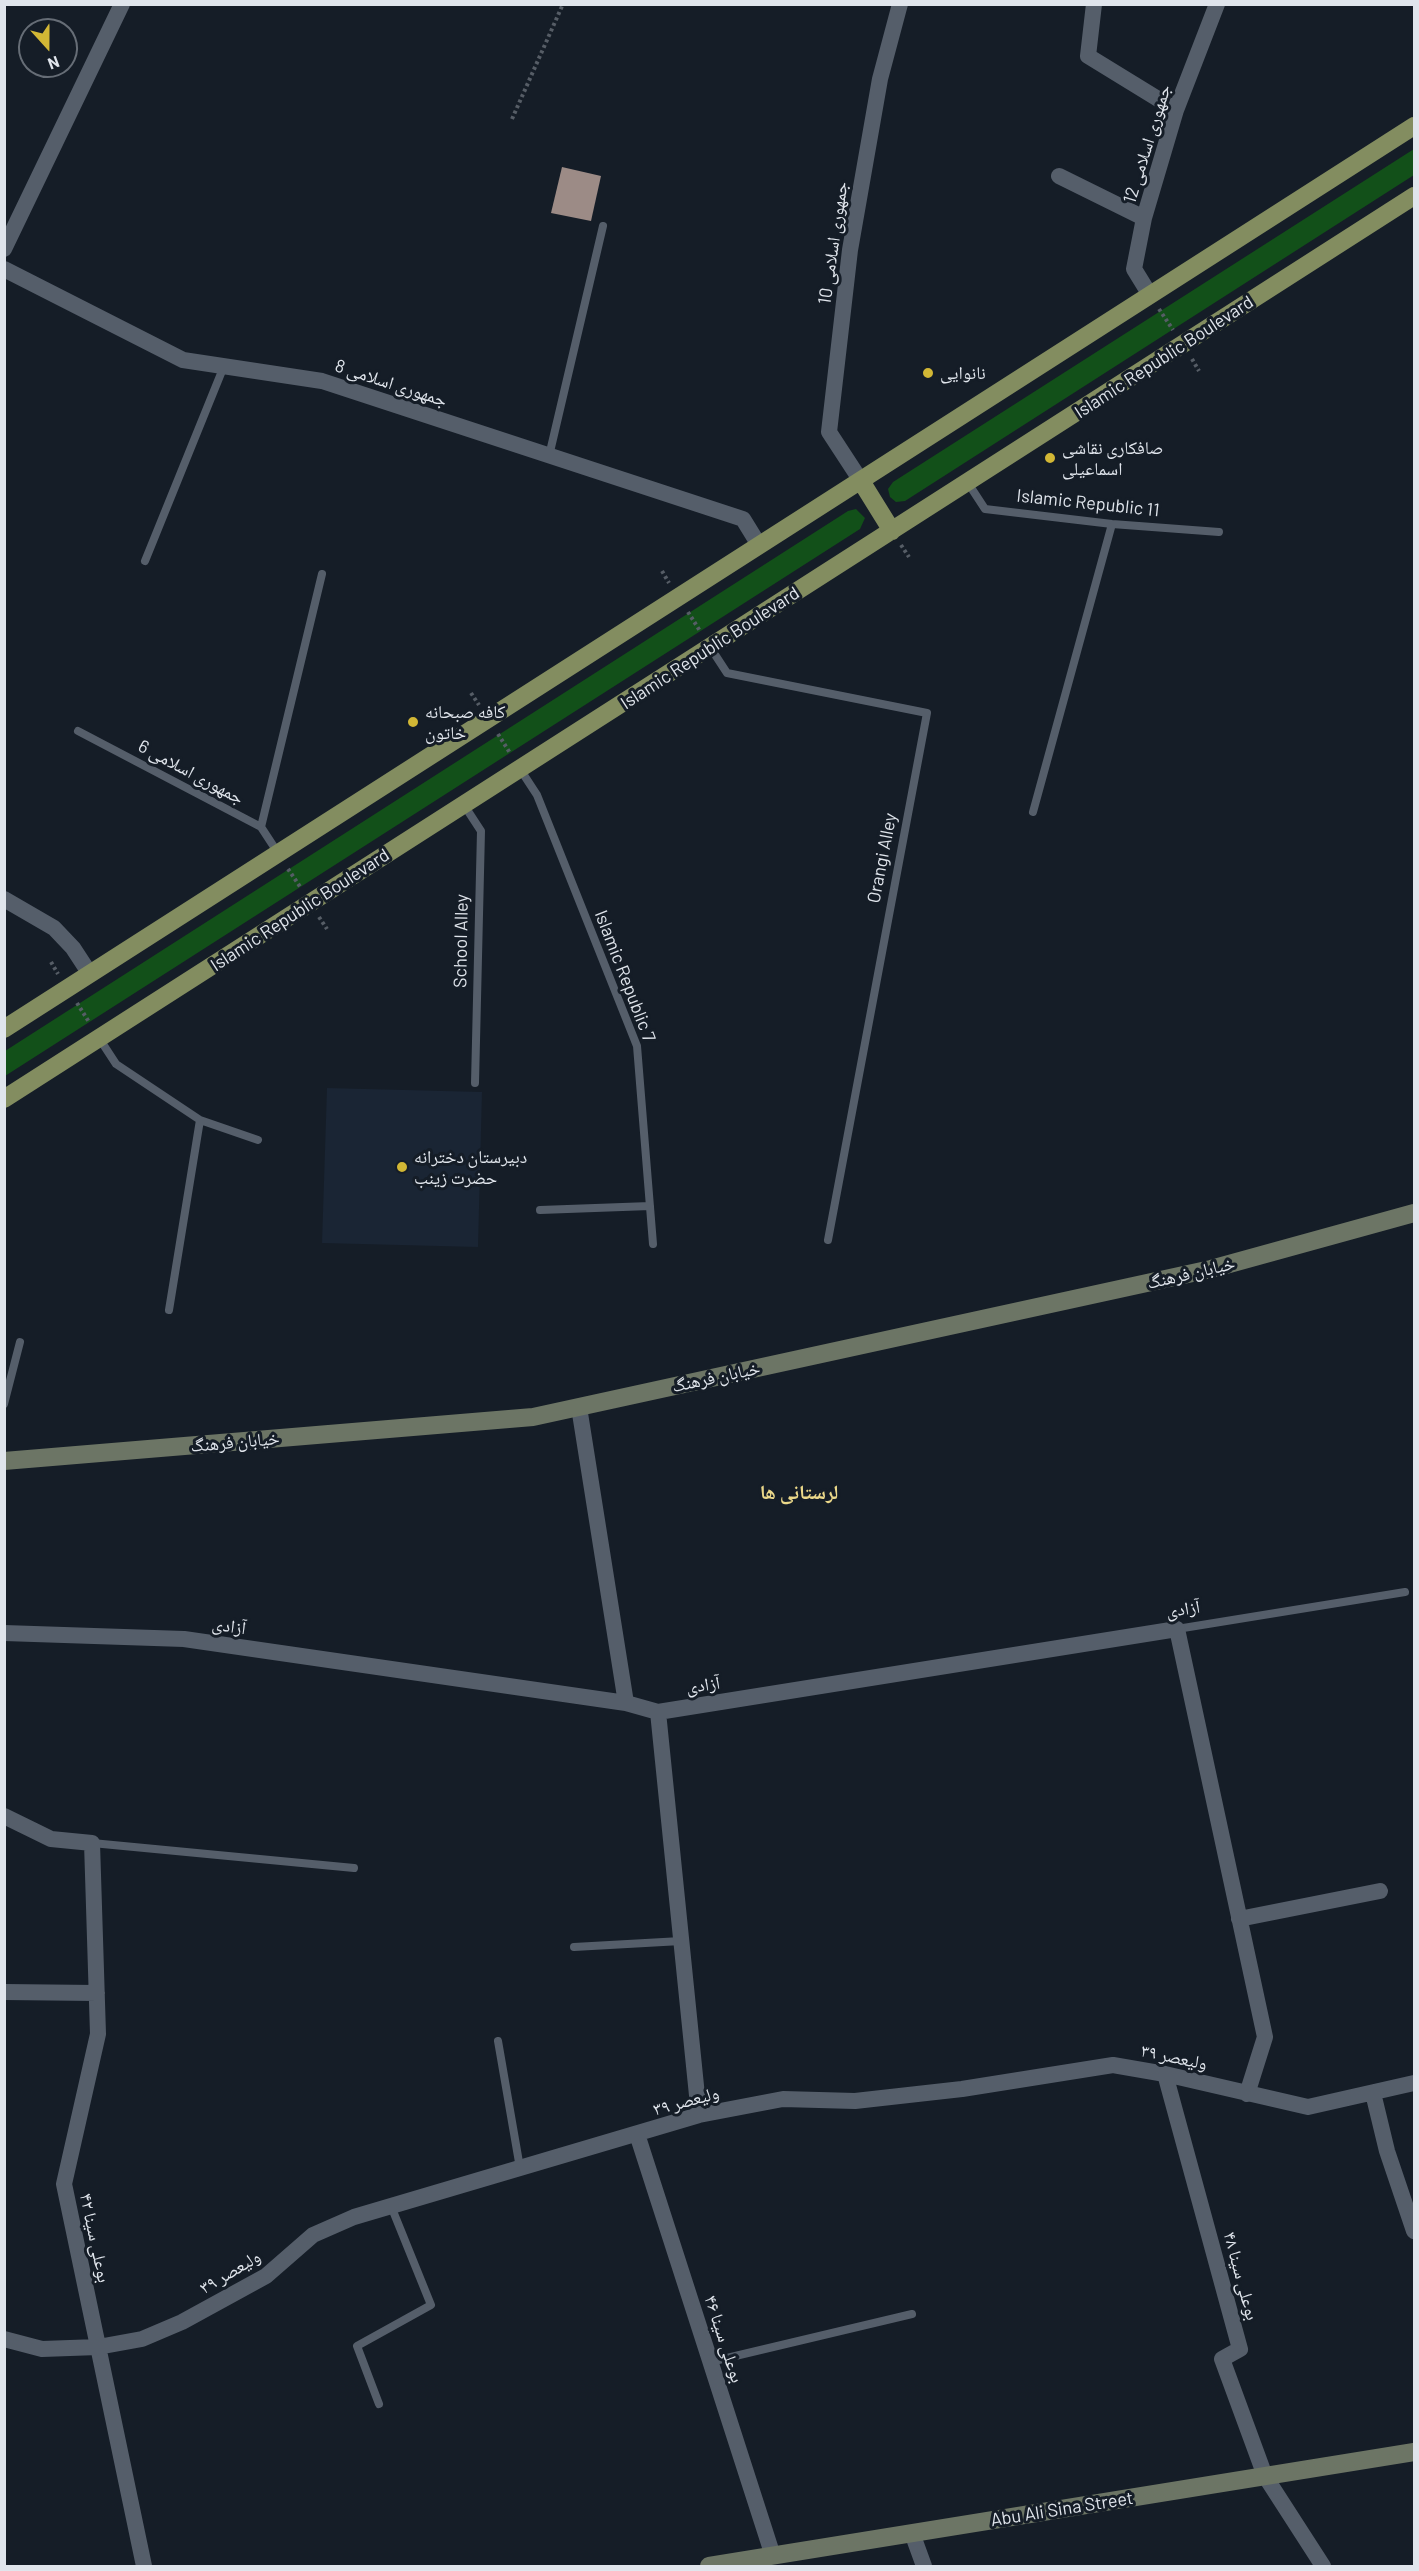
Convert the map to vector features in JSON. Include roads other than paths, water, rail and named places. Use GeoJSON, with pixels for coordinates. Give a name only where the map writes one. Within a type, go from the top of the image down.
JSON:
{"type":"FeatureCollection","features":[{"type":"Feature","properties":{"kind":"main road"},"geometry":{"type":"LineString","coordinates":[[4,1029],[1414,126]]}},
{"type":"Feature","properties":{"kind":"main road","name":"Islamic Republic Boulevard"},"geometry":{"type":"LineString","coordinates":[[4,1099],[1414,196]]}},
{"type":"Feature","properties":{"kind":"main road"},"geometry":{"type":"LineString","coordinates":[[861,481],[892,531]]}},
{"type":"Feature","properties":{"kind":"street"},"geometry":{"type":"LineString","coordinates":[[4,249],[122,4]]}},
{"type":"Feature","properties":{"kind":"street","name":"جمهوری اسلامی 10"},"geometry":{"type":"LineString","coordinates":[[861,481],[829,432],[850,250],[880,79],[900,4]]}},
{"type":"Feature","properties":{"kind":"street"},"geometry":{"type":"LineString","coordinates":[[1094,4],[1088,56],[1176,110]]}},
{"type":"Feature","properties":{"kind":"street","name":"جمهوری اسلامی 12"},"geometry":{"type":"LineString","coordinates":[[1150,296],[1134,269],[1144,218],[1176,110],[1217,4]]}},
{"type":"Feature","properties":{"kind":"street"},"geometry":{"type":"LineString","coordinates":[[1059,177],[1144,218]]}},
{"type":"Feature","properties":{"kind":"street","name":"جمهوری اسلامی 8"},"geometry":{"type":"LineString","coordinates":[[4,269],[183,360],[322,381],[742,519],[759,546]]}},
{"type":"Feature","properties":{"kind":"street"},"geometry":{"type":"LineString","coordinates":[[4,899],[54,928],[73,948],[90,974]]}},
{"type":"Feature","properties":{"kind":"street","name":"خیابان فرهنگ"},"geometry":{"type":"LineString","coordinates":[[4,1461],[533,1417],[1211,1269],[1414,1213]]}},
{"type":"Feature","properties":{"kind":"street"},"geometry":{"type":"LineString","coordinates":[[579,1407],[626,1703]]}},
{"type":"Feature","properties":{"kind":"street"},"geometry":{"type":"LineString","coordinates":[[1177,1629],[1265,2037],[1247,2094]]}},
{"type":"Feature","properties":{"kind":"street","name":"آزادی"},"geometry":{"type":"LineString","coordinates":[[4,1633],[184,1639],[626,1703],[658,1712],[1177,1629]]}},
{"type":"Feature","properties":{"kind":"street"},"geometry":{"type":"LineString","coordinates":[[658,1712],[699,2115]]}},
{"type":"Feature","properties":{"kind":"street"},"geometry":{"type":"LineString","coordinates":[[4,1816],[51,1839],[92,1843]]}},
{"type":"Feature","properties":{"kind":"street","name":"بوعلی سینا ۴۲"},"geometry":{"type":"LineString","coordinates":[[92,1843],[98,2034],[64,2184],[144,2566]]}},
{"type":"Feature","properties":{"kind":"street"},"geometry":{"type":"LineString","coordinates":[[1239,1919],[1380,1891]]}},
{"type":"Feature","properties":{"kind":"street"},"geometry":{"type":"LineString","coordinates":[[4,1992],[96,1993]]}},
{"type":"Feature","properties":{"kind":"street","name":"ولیعصر ۳۹"},"geometry":{"type":"LineString","coordinates":[[4,2339],[42,2349],[98,2347],[142,2339],[182,2322],[266,2276],[313,2235],[354,2217],[699,2115],[783,2099],[855,2101],[962,2089],[1113,2065],[1165,2074],[1308,2108],[1414,2083]]}},
{"type":"Feature","properties":{"kind":"street","name":"بوعلی سینا ۴۸"},"geometry":{"type":"LineString","coordinates":[[1165,2074],[1240,2349],[1222,2359],[1264,2476]]}},
{"type":"Feature","properties":{"kind":"street"},"geometry":{"type":"LineString","coordinates":[[1372,2093],[1387,2151],[1414,2226]]}},
{"type":"Feature","properties":{"kind":"street","name":"بوعلی سینا ۴۶"},"geometry":{"type":"LineString","coordinates":[[637,2134],[773,2556]]}},
{"type":"Feature","properties":{"kind":"street","name":"Abu Ali Sina Street"},"geometry":{"type":"LineString","coordinates":[[709,2566],[1414,2452]]}},
{"type":"Feature","properties":{"kind":"street"},"geometry":{"type":"LineString","coordinates":[[1264,2476],[1323,2566]]}},
{"type":"Feature","properties":{"kind":"street"},"geometry":{"type":"LineString","coordinates":[[912,2534],[924,2566]]}},
{"type":"Feature","properties":{"kind":"lane"},"geometry":{"type":"LineString","coordinates":[[549,456],[603,226]]}},
{"type":"Feature","properties":{"kind":"lane"},"geometry":{"type":"LineString","coordinates":[[145,561],[224,366]]}},
{"type":"Feature","properties":{"kind":"lane","name":"Islamic Republic 11"},"geometry":{"type":"LineString","coordinates":[[968,483],[984,509],[1112,524],[1219,532]]}},
{"type":"Feature","properties":{"kind":"lane"},"geometry":{"type":"LineString","coordinates":[[1033,812],[1112,524]]}},
{"type":"Feature","properties":{"kind":"lane"},"geometry":{"type":"LineString","coordinates":[[278,854],[261,827],[322,574]]}},
{"type":"Feature","properties":{"kind":"lane","name":"Orangi Alley"},"geometry":{"type":"LineString","coordinates":[[710,647],[727,673],[927,713],[828,1240]]}},
{"type":"Feature","properties":{"kind":"lane","name":"جمهوری اسلامی 6"},"geometry":{"type":"LineString","coordinates":[[78,731],[261,827]]}},
{"type":"Feature","properties":{"kind":"lane","name":"Islamic Republic 7"},"geometry":{"type":"LineString","coordinates":[[520,769],[537,795],[637,1046],[653,1244]]}},
{"type":"Feature","properties":{"kind":"lane","name":"School Alley"},"geometry":{"type":"LineString","coordinates":[[464,805],[481,831],[475,1083]]}},
{"type":"Feature","properties":{"kind":"lane"},"geometry":{"type":"LineString","coordinates":[[99,1038],[116,1064],[200,1120],[258,1140]]}},
{"type":"Feature","properties":{"kind":"lane"},"geometry":{"type":"LineString","coordinates":[[169,1310],[200,1120]]}},
{"type":"Feature","properties":{"kind":"lane"},"geometry":{"type":"LineString","coordinates":[[540,1210],[650,1206]]}},
{"type":"Feature","properties":{"kind":"lane"},"geometry":{"type":"LineString","coordinates":[[4,1404],[20,1342]]}},
{"type":"Feature","properties":{"kind":"lane","name":"آزادی"},"geometry":{"type":"LineString","coordinates":[[1177,1629],[1405,1592]]}},
{"type":"Feature","properties":{"kind":"lane"},"geometry":{"type":"LineString","coordinates":[[92,1843],[354,1868]]}},
{"type":"Feature","properties":{"kind":"lane"},"geometry":{"type":"LineString","coordinates":[[574,1947],[681,1941]]}},
{"type":"Feature","properties":{"kind":"lane"},"geometry":{"type":"LineString","coordinates":[[498,2041],[520,2168]]}},
{"type":"Feature","properties":{"kind":"lane"},"geometry":{"type":"LineString","coordinates":[[379,2404],[357,2346],[431,2305],[391,2206]]}},
{"type":"Feature","properties":{"kind":"lane"},"geometry":{"type":"LineString","coordinates":[[710,2362],[912,2314]]}},
{"type":"Feature","properties":{"kind":"place","name":"نانوایی"},"geometry":{"type":"Point","coordinates":[928,373]}},
{"type":"Feature","properties":{"kind":"place","name":"صافکاری نقاشی اسماعیلی"},"geometry":{"type":"Point","coordinates":[1050,458]}},
{"type":"Feature","properties":{"kind":"place","name":"کافه صبحانه خاتون"},"geometry":{"type":"Point","coordinates":[413,722]}},
{"type":"Feature","properties":{"kind":"place","name":"دبیرستان دخترانه حضرت زینب"},"geometry":{"type":"Point","coordinates":[402,1167]}},
{"type":"Feature","properties":{"kind":"district","name":"لرستانی ها"},"geometry":{"type":"Point","coordinates":[799,1492]}}]}
